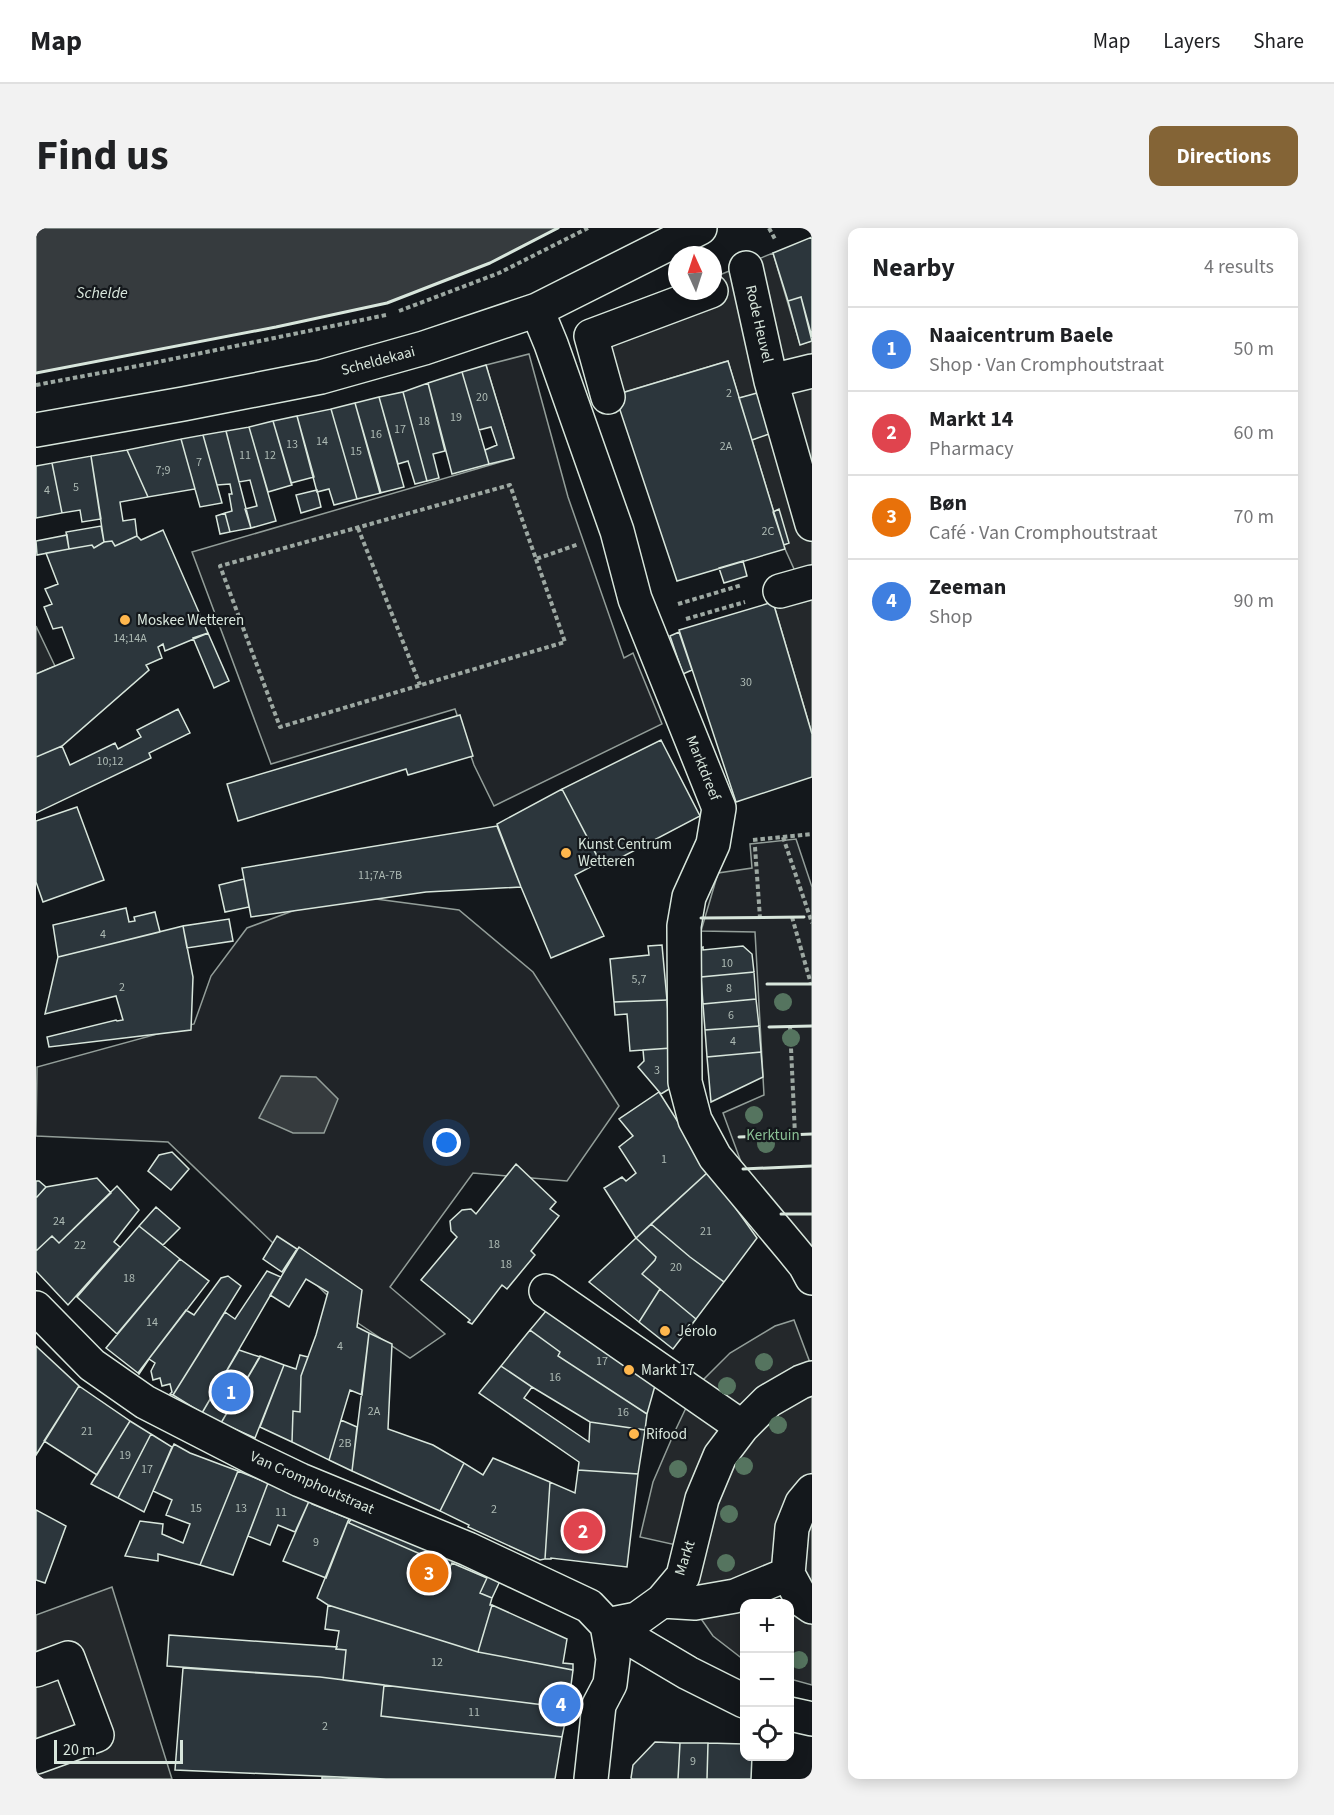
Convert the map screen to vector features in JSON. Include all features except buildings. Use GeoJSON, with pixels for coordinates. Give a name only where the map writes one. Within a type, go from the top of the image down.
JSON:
{"type":"FeatureCollection","features":[{"type":"Feature","properties":{"kind":"street","name":"Scheldekaai"},"geometry":{"type":"LineString","coordinates":[[36,430],[321,377],[424,348],[537,310],[668,274]]}},
{"type":"Feature","properties":{"kind":"street","name":"Rode Heuvel"},"geometry":{"type":"LineString","coordinates":[[722,284],[771,381],[812,524]]}},
{"type":"Feature","properties":{"kind":"street"},"geometry":{"type":"LineString","coordinates":[[608,397],[591,336],[668,289]]}},
{"type":"Feature","properties":{"kind":"street","name":"Marktdreef"},"geometry":{"type":"LineString","coordinates":[[537,310],[617,531],[635,599],[719,807],[713,844],[689,897],[684,926],[685,1082],[696,1120],[715,1157],[805,1265],[812,1278]]}},
{"type":"Feature","properties":{"kind":"street","name":"Rode Heuvel"},"geometry":{"type":"LineString","coordinates":[[771,381],[812,371]]}},
{"type":"Feature","properties":{"kind":"street"},"geometry":{"type":"LineString","coordinates":[[546,1291],[742,1426]]}},
{"type":"Feature","properties":{"kind":"street","name":"Van Cromphoutstraat"},"geometry":{"type":"LineString","coordinates":[[36,1308],[92,1365],[145,1402],[300,1480],[468,1549],[589,1606],[607,1625]]}},
{"type":"Feature","properties":{"kind":"street","name":"Markt"},"geometry":{"type":"LineString","coordinates":[[607,1625],[636,1619],[662,1601],[683,1576],[702,1499],[720,1456],[742,1426],[768,1401],[812,1378]]}},
{"type":"Feature","properties":{"kind":"street"},"geometry":{"type":"LineString","coordinates":[[812,1491],[802,1503],[792,1528],[788,1574],[802,1600],[812,1607]]}},
{"type":"Feature","properties":{"kind":"street"},"geometry":{"type":"LineString","coordinates":[[662,1601],[695,1604],[735,1596],[788,1574]]}},
{"type":"Feature","properties":{"kind":"street"},"geometry":{"type":"LineString","coordinates":[[607,1625],[688,1673],[740,1699]]}},
{"type":"Feature","properties":{"kind":"street"},"geometry":{"type":"LineString","coordinates":[[591,1779],[599,1705],[610,1684],[613,1659],[607,1625]]}},
{"type":"Feature","properties":{"kind":"street"},"geometry":{"type":"LineString","coordinates":[[36,1670],[68,1658],[97,1735],[36,1757]]}},
{"type":"Feature","properties":{"kind":"street"},"geometry":{"type":"LineString","coordinates":[[794,1715],[812,1719]]}},
{"type":"Feature","properties":{"kind":"path"},"geometry":{"type":"LineString","coordinates":[[36,385],[394,314],[499,273],[588,228]]}},
{"type":"Feature","properties":{"kind":"path"},"geometry":{"type":"LineString","coordinates":[[510,485],[536,559],[565,642],[280,727],[220,566],[510,485]]}},
{"type":"Feature","properties":{"kind":"path"},"geometry":{"type":"LineString","coordinates":[[358,528],[420,685]]}},
{"type":"Feature","properties":{"kind":"path"},"geometry":{"type":"LineString","coordinates":[[536,559],[617,531]]}},
{"type":"Feature","properties":{"kind":"path"},"geometry":{"type":"LineString","coordinates":[[645,623],[799,577]]}},
{"type":"Feature","properties":{"kind":"path"},"geometry":{"type":"LineString","coordinates":[[645,623],[799,577]]}},
{"type":"Feature","properties":{"kind":"path"},"geometry":{"type":"LineString","coordinates":[[812,834],[783,837],[812,923]]}},
{"type":"Feature","properties":{"kind":"path"},"geometry":{"type":"LineString","coordinates":[[754,840],[760,918]]}},
{"type":"Feature","properties":{"kind":"path"},"geometry":{"type":"LineString","coordinates":[[792,917],[811,984]]}},
{"type":"Feature","properties":{"kind":"path"},"geometry":{"type":"LineString","coordinates":[[790,1026],[795,1135]]}},
{"type":"Feature","properties":{"kind":"green space"},"geometry":{"type":"Polygon","coordinates":[[[529,354],[568,497],[624,658],[633,653],[662,724],[494,806],[474,765],[455,709],[271,764],[192,552],[514,458],[486,365],[529,354]]]}},
{"type":"Feature","properties":{"kind":"green space","name":"Kerktuin"},"geometry":{"type":"Polygon","coordinates":[[[796,839],[812,887],[812,1256],[741,1162],[723,1113],[764,1095],[755,932],[701,931],[718,873],[752,868],[750,844],[796,839]]]}},
{"type":"Feature","properties":{"kind":"green space"},"geometry":{"type":"Polygon","coordinates":[[[338,894],[459,910],[533,972],[619,1106],[567,1181],[473,1173],[390,1287],[445,1334],[410,1358],[352,1319],[168,1142],[36,1136],[37,1067],[194,1024],[211,976],[247,928],[338,894]]]}},
{"type":"Feature","properties":{"kind":"shaded area"},"geometry":{"type":"Polygon","coordinates":[[[773,253],[800,344],[812,341],[812,734],[773,602],[794,569],[785,549],[752,440],[769,433],[757,394],[739,398],[728,361],[608,397],[582,326],[668,294],[668,300],[722,300],[722,274],[773,253]]]}},
{"type":"Feature","properties":{"kind":"shaded area"},"geometry":{"type":"Polygon","coordinates":[[[36,626],[55,666],[36,674],[36,626]]]}},
{"type":"Feature","properties":{"kind":"shaded area"},"geometry":{"type":"Polygon","coordinates":[[[794,1320],[812,1368],[812,1685],[794,1680],[794,1599],[740,1599],[740,1657],[713,1636],[690,1603],[690,1548],[640,1537],[653,1482],[696,1387],[730,1353],[775,1326],[794,1320]]]}},
{"type":"Feature","properties":{"kind":"shaded area"},"geometry":{"type":"Polygon","coordinates":[[[112,1587],[172,1779],[36,1779],[36,1615],[112,1587]]]}},
{"type":"Feature","properties":{"kind":"water","name":"Schelde"},"geometry":{"type":"Polygon","coordinates":[[[36,228],[558,228],[490,263],[387,303],[276,327],[36,373],[36,228]]]}},
{"type":"Feature","properties":{"kind":"water"},"geometry":{"type":"Polygon","coordinates":[[[281,1076],[316,1077],[338,1099],[324,1133],[293,1133],[259,1118],[281,1076]]]}},
{"type":"Feature","properties":{"kind":"wall"},"geometry":{"type":"LineString","coordinates":[[36,373],[276,327],[387,303],[490,263],[558,228]]}},
{"type":"Feature","properties":{"kind":"wall"},"geometry":{"type":"LineString","coordinates":[[701,918],[804,917]]}},
{"type":"Feature","properties":{"kind":"wall"},"geometry":{"type":"LineString","coordinates":[[767,984],[812,984]]}},
{"type":"Feature","properties":{"kind":"wall"},"geometry":{"type":"LineString","coordinates":[[769,1027],[812,1026]]}},
{"type":"Feature","properties":{"kind":"wall"},"geometry":{"type":"LineString","coordinates":[[739,1137],[812,1134]]}},
{"type":"Feature","properties":{"kind":"wall"},"geometry":{"type":"LineString","coordinates":[[743,1169],[812,1166]]}},
{"type":"Feature","properties":{"kind":"wall"},"geometry":{"type":"LineString","coordinates":[[781,1214],[812,1214]]}},
{"type":"Feature","properties":{"kind":"place","name":"Moskee Wetteren"},"geometry":{"type":"Point","coordinates":[125,620]}},
{"type":"Feature","properties":{"kind":"place","name":"Kunst Centrum Wetteren"},"geometry":{"type":"Point","coordinates":[566,853]}},
{"type":"Feature","properties":{"kind":"place","name":"Jérolo"},"geometry":{"type":"Point","coordinates":[665,1331]}},
{"type":"Feature","properties":{"kind":"place","name":"Markt 17"},"geometry":{"type":"Point","coordinates":[629,1370]}},
{"type":"Feature","properties":{"kind":"place","name":"Naaicentrum Baele"},"geometry":{"type":"Point","coordinates":[231,1392]}},
{"type":"Feature","properties":{"kind":"place","name":"Rifood"},"geometry":{"type":"Point","coordinates":[634,1434]}},
{"type":"Feature","properties":{"kind":"place","name":"Markt 14"},"geometry":{"type":"Point","coordinates":[583,1531]}},
{"type":"Feature","properties":{"kind":"place","name":"Bøn"},"geometry":{"type":"Point","coordinates":[429,1573]}},
{"type":"Feature","properties":{"kind":"place","name":"Zeeman"},"geometry":{"type":"Point","coordinates":[561,1704]}}]}
